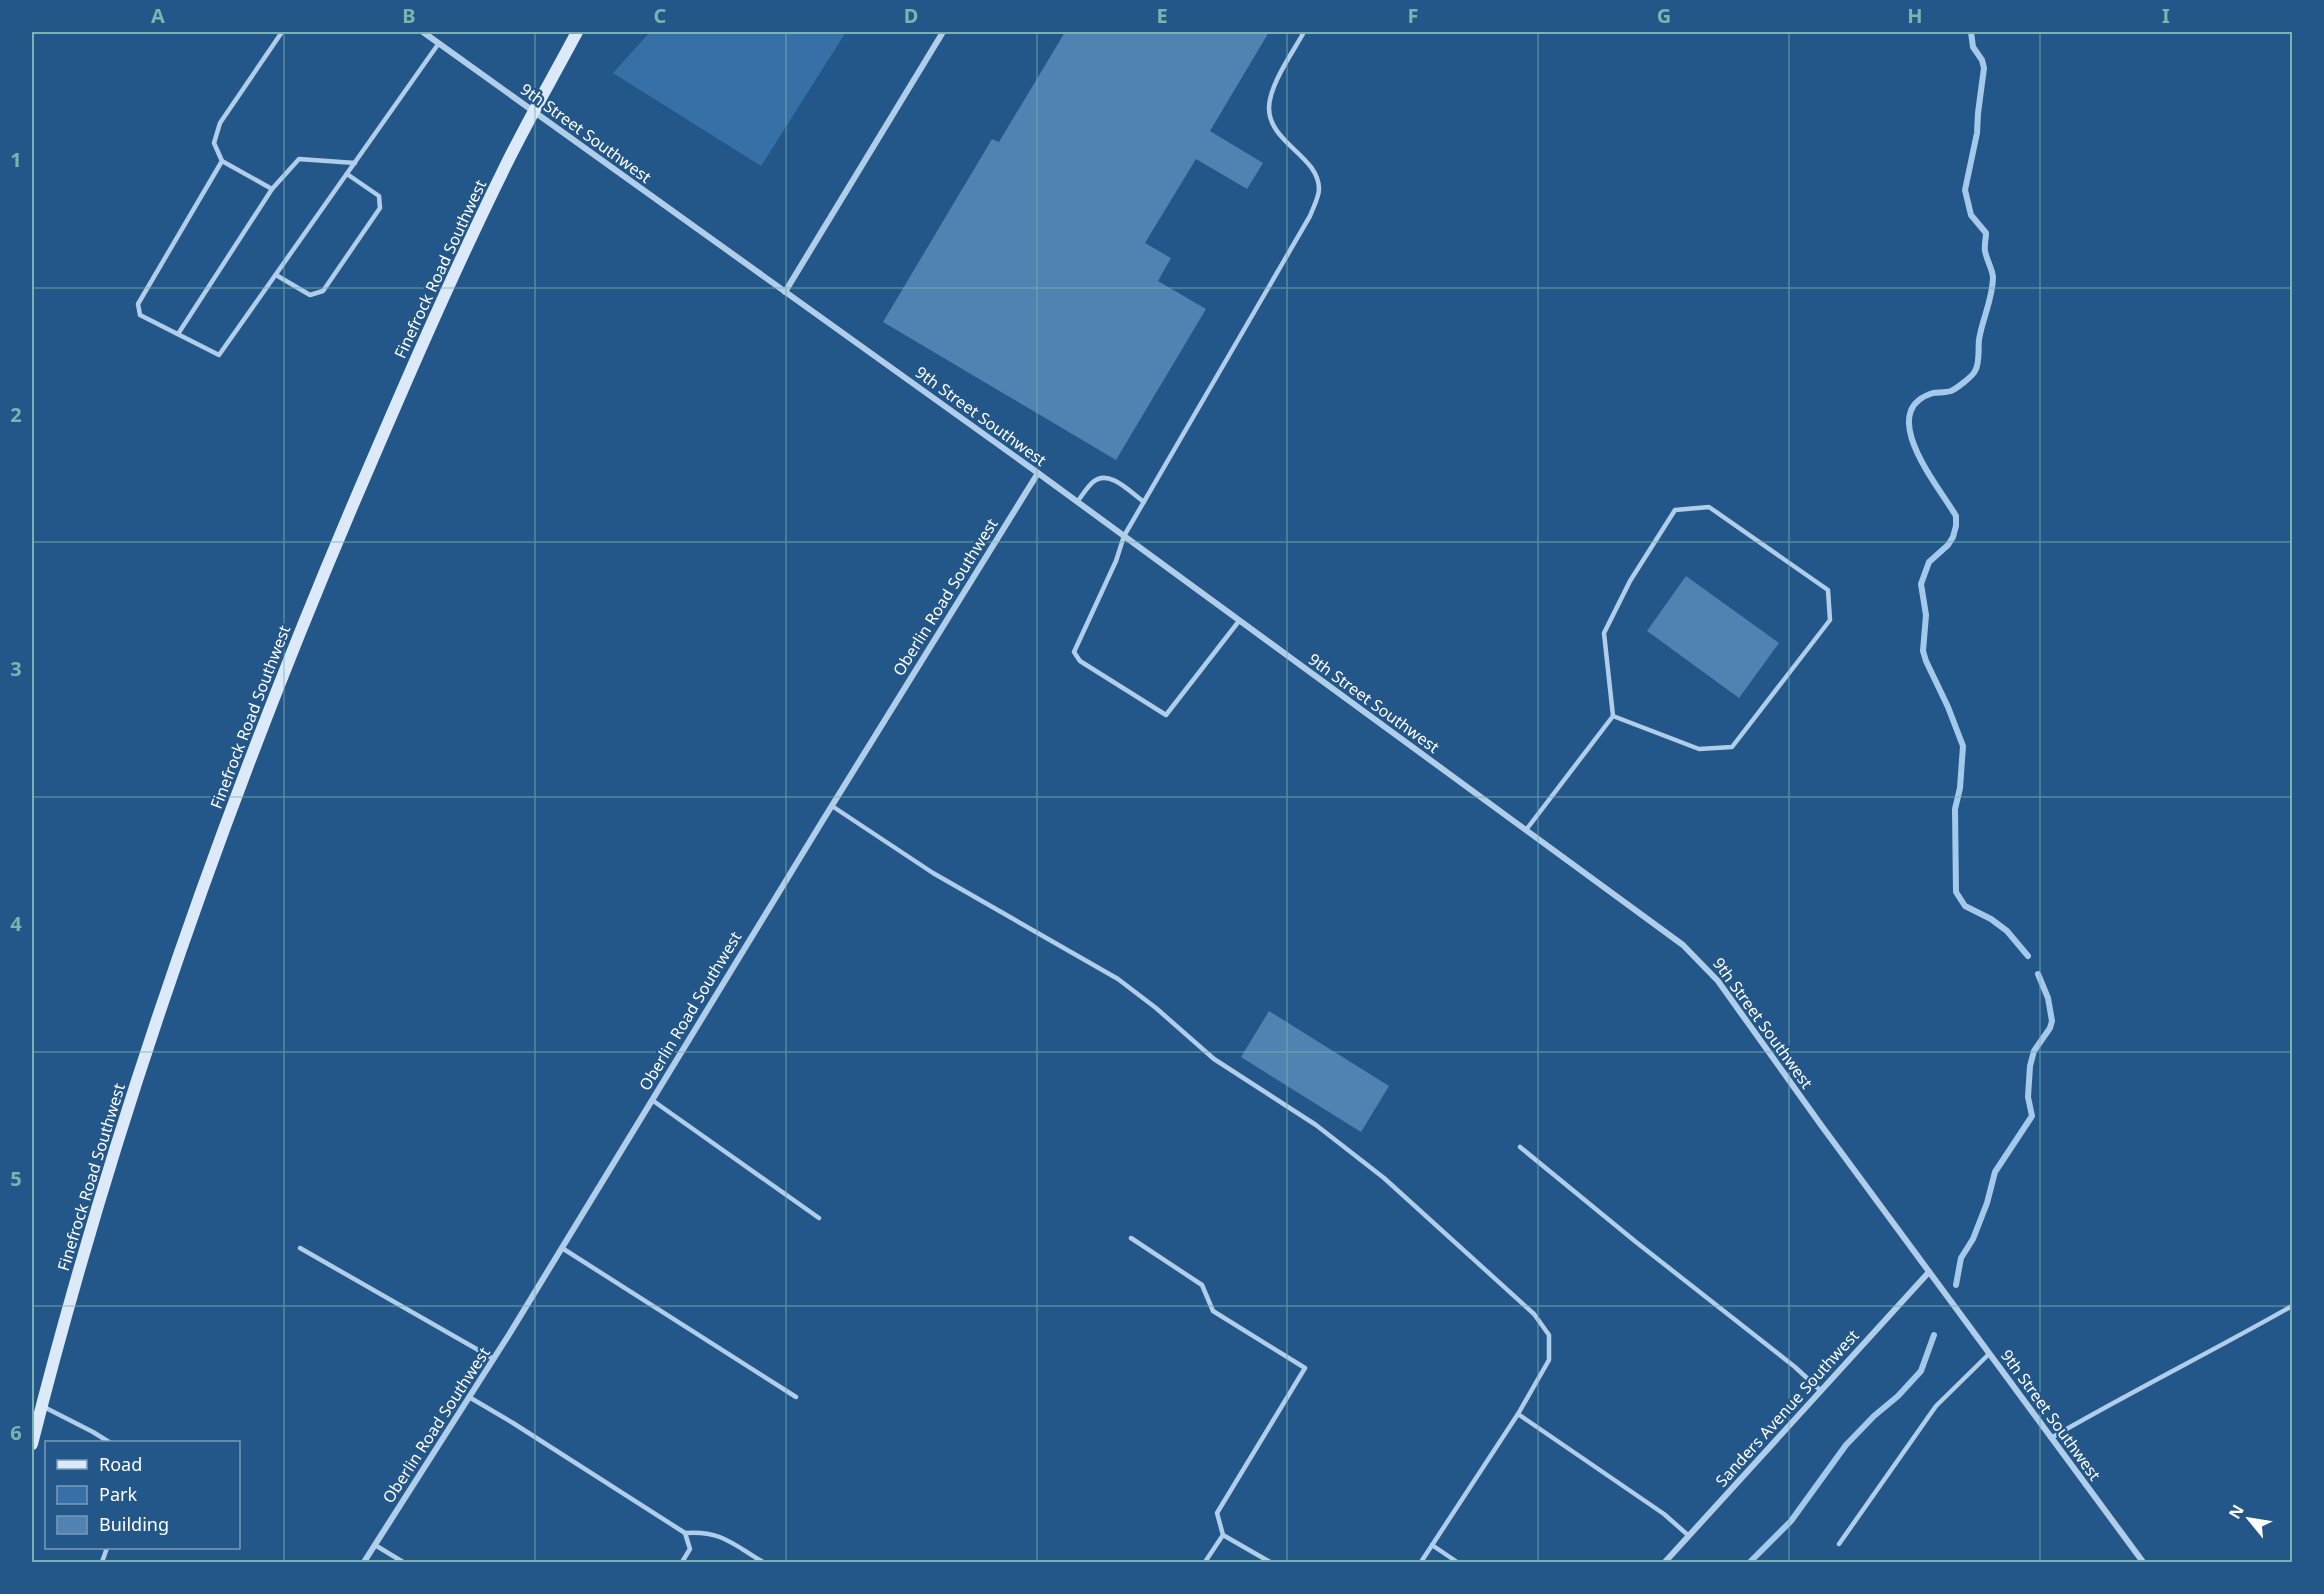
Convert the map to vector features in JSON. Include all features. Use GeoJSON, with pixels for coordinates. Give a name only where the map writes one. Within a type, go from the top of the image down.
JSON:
{"type":"FeatureCollection","features":[{"type":"Feature","properties":{"kind":"main road","name":"Finefrock Road Southwest"},"geometry":{"type":"LineString","coordinates":[[32,1444],[41,1406],[118,1145],[174,972],[268,713],[391,415],[503,171],[576,32]]}},
{"type":"Feature","properties":{"kind":"street","name":"9th Street Southwest"},"geometry":{"type":"LineString","coordinates":[[423,32],[1038,473],[1683,945],[1701,962],[1750,1024],[2143,1563]]}},
{"type":"Feature","properties":{"kind":"street"},"geometry":{"type":"LineString","coordinates":[[785,292],[943,32]]}},
{"type":"Feature","properties":{"kind":"street","name":"Oberlin Road Southwest"},"geometry":{"type":"LineString","coordinates":[[364,1563],[494,1359],[1038,473]]}},
{"type":"Feature","properties":{"kind":"street","name":"Sanders Avenue Southwest"},"geometry":{"type":"LineString","coordinates":[[1665,1563],[1929,1272]]}},
{"type":"Feature","properties":{"kind":"lane"},"geometry":{"type":"LineString","coordinates":[[272,189],[222,161],[214,143],[220,123],[282,32]]}},
{"type":"Feature","properties":{"kind":"lane"},"geometry":{"type":"LineString","coordinates":[[1239,621],[1166,715],[1080,661],[1074,652],[1116,561],[1124,536],[1310,216],[1319,189],[1312,169],[1274,130],[1268,108],[1274,86],[1304,32]]}},
{"type":"Feature","properties":{"kind":"lane"},"geometry":{"type":"LineString","coordinates":[[222,161],[138,304],[140,315],[219,355],[439,43]]}},
{"type":"Feature","properties":{"kind":"lane"},"geometry":{"type":"LineString","coordinates":[[178,334],[272,189],[299,159],[355,163]]}},
{"type":"Feature","properties":{"kind":"lane"},"geometry":{"type":"LineString","coordinates":[[276,275],[310,295],[323,291],[380,208],[379,196],[347,174]]}},
{"type":"Feature","properties":{"kind":"lane"},"geometry":{"type":"LineString","coordinates":[[1077,502],[1093,482],[1104,477],[1112,479],[1144,502]]}},
{"type":"Feature","properties":{"kind":"lane"},"geometry":{"type":"LineString","coordinates":[[1526,830],[1612,716],[1604,633],[1630,581],[1676,510],[1708,507],[1828,590],[1830,620],[1732,747],[1699,750],[1612,716]]}},
{"type":"Feature","properties":{"kind":"lane"},"geometry":{"type":"LineString","coordinates":[[832,806],[933,873],[1118,979],[1156,1008],[1214,1059],[1316,1125],[1384,1178],[1534,1314],[1549,1335],[1549,1360],[1518,1414],[1421,1563]]}},
{"type":"Feature","properties":{"kind":"lane"},"geometry":{"type":"LineString","coordinates":[[652,1100],[819,1218]]}},
{"type":"Feature","properties":{"kind":"lane"},"geometry":{"type":"LineString","coordinates":[[1520,1147],[1795,1367],[1821,1391]]}},
{"type":"Feature","properties":{"kind":"lane"},"geometry":{"type":"LineString","coordinates":[[1131,1238],[1202,1285],[1213,1311],[1305,1368],[1217,1513],[1223,1535],[1270,1563]]}},
{"type":"Feature","properties":{"kind":"lane"},"geometry":{"type":"LineString","coordinates":[[300,1248],[494,1359]]}},
{"type":"Feature","properties":{"kind":"lane"},"geometry":{"type":"LineString","coordinates":[[562,1248],[796,1397]]}},
{"type":"Feature","properties":{"kind":"lane"},"geometry":{"type":"LineString","coordinates":[[2051,1438],[2107,1405],[2292,1306]]}},
{"type":"Feature","properties":{"kind":"lane"},"geometry":{"type":"LineString","coordinates":[[1839,1544],[1936,1406],[1989,1354]]}},
{"type":"Feature","properties":{"kind":"lane"},"geometry":{"type":"LineString","coordinates":[[469,1397],[685,1533],[702,1532],[720,1535],[763,1563]]}},
{"type":"Feature","properties":{"kind":"lane"},"geometry":{"type":"LineString","coordinates":[[41,1406],[106,1441]]}},
{"type":"Feature","properties":{"kind":"lane"},"geometry":{"type":"LineString","coordinates":[[1518,1414],[1664,1514],[1689,1536]]}},
{"type":"Feature","properties":{"kind":"lane"},"geometry":{"type":"LineString","coordinates":[[682,1563],[690,1549],[685,1533]]}},
{"type":"Feature","properties":{"kind":"lane"},"geometry":{"type":"LineString","coordinates":[[1205,1563],[1223,1535]]}},
{"type":"Feature","properties":{"kind":"lane"},"geometry":{"type":"LineString","coordinates":[[375,1545],[403,1563]]}},
{"type":"Feature","properties":{"kind":"lane"},"geometry":{"type":"LineString","coordinates":[[1432,1545],[1457,1563]]}},
{"type":"Feature","properties":{"kind":"green space"},"geometry":{"type":"Polygon","coordinates":[[[650,32],[846,32],[761,166],[613,73],[650,32]]]}},
{"type":"Feature","properties":{"kind":"building"},"geometry":{"type":"Polygon","coordinates":[[[1065,32],[1269,32],[1210,131],[1263,163],[1247,189],[1196,159],[1145,243],[1171,258],[1158,281],[1206,309],[1116,460],[883,322],[992,139],[999,142],[1065,32]]]}},
{"type":"Feature","properties":{"kind":"building"},"geometry":{"type":"Polygon","coordinates":[[[1686,576],[1779,643],[1739,698],[1647,631],[1686,576]]]}},
{"type":"Feature","properties":{"kind":"building"},"geometry":{"type":"Polygon","coordinates":[[[1269,1011],[1389,1086],[1361,1132],[1241,1057],[1269,1011]]]}},
{"type":"Feature","properties":{"kind":"waterway"},"geometry":{"type":"LineString","coordinates":[[1971,32],[1973,47],[1982,60],[1984,68],[1977,133],[1965,190],[1971,215],[1986,233],[1985,251],[1993,277],[1993,285],[1980,332],[1978,364],[1974,373],[1951,391],[1933,393],[1916,402],[1909,416],[1910,432],[1916,451],[1956,516],[1953,537],[1948,545],[1929,562],[1921,584],[1926,615],[1923,651],[1963,746],[1960,788],[1955,809],[1956,892],[1965,906],[1991,919],[2007,931],[2028,956]]}},
{"type":"Feature","properties":{"kind":"waterway"},"geometry":{"type":"LineString","coordinates":[[1956,1285],[1961,1258],[1973,1239],[1987,1203],[1995,1172],[2032,1116],[2028,1097],[2030,1066],[2034,1051],[2050,1028],[2052,1021],[2048,998],[2038,974]]}},
{"type":"Feature","properties":{"kind":"waterway"},"geometry":{"type":"LineString","coordinates":[[1750,1562],[1791,1521],[1846,1445],[1921,1371],[1934,1335]]}}]}
